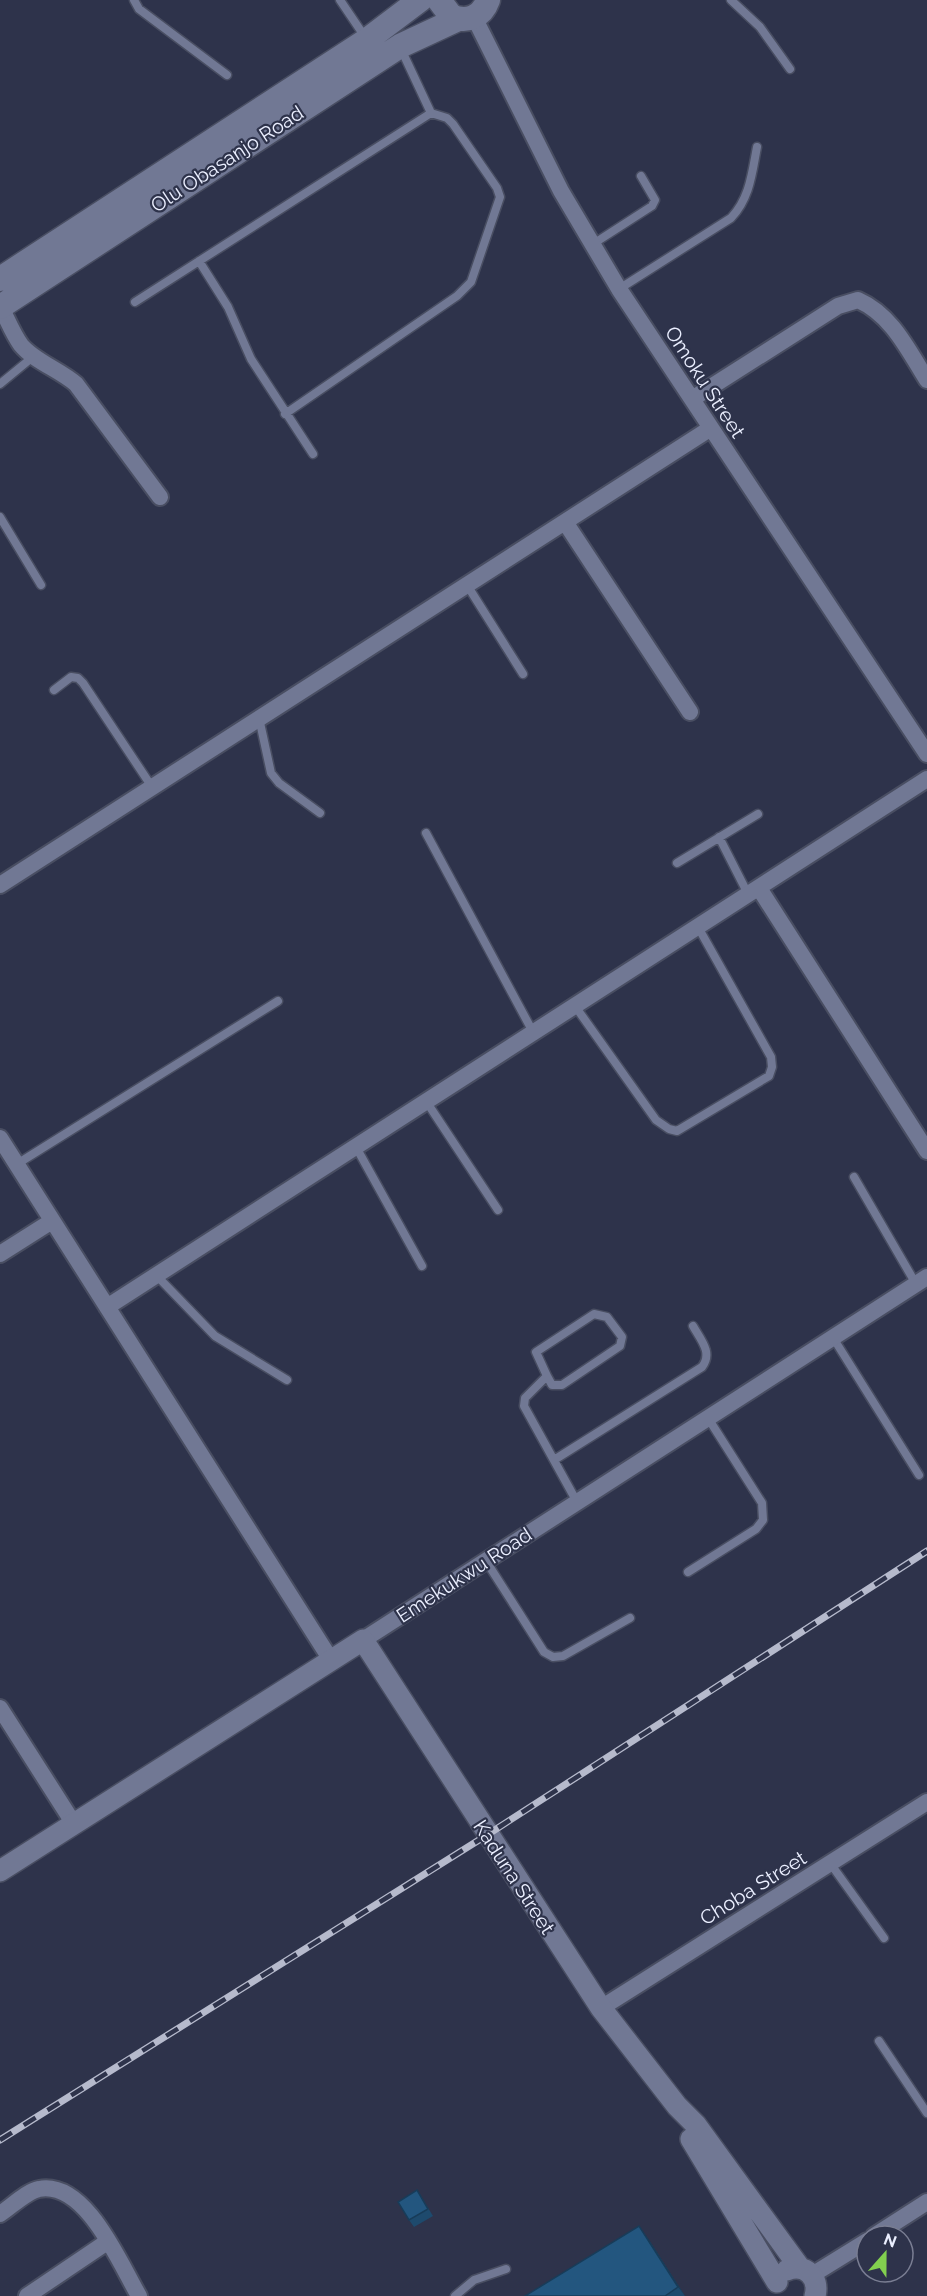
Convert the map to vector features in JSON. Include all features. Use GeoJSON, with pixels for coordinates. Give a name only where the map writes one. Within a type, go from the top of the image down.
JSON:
{"type":"FeatureCollection","features":[{"type":"Feature","properties":{"kind":"main road","name":"Olu Obasanjo Road"},"geometry":{"type":"LineString","coordinates":[[0,279],[367,40],[420,0]]}},
{"type":"Feature","properties":{"kind":"main road"},"geometry":{"type":"LineString","coordinates":[[439,0],[444,11],[479,8]]}},
{"type":"Feature","properties":{"kind":"main road","name":"Olu Obasanjo Road"},"geometry":{"type":"LineString","coordinates":[[0,307],[400,46],[479,8]]}},
{"type":"Feature","properties":{"kind":"street","name":"Omoku Street"},"geometry":{"type":"LineString","coordinates":[[479,8],[561,191],[620,289],[927,754]]}},
{"type":"Feature","properties":{"kind":"street"},"geometry":{"type":"LineString","coordinates":[[692,399],[838,306],[858,300],[875,307],[893,327],[927,380]]}},
{"type":"Feature","properties":{"kind":"street"},"geometry":{"type":"LineString","coordinates":[[0,307],[21,345],[34,356],[60,370],[76,384],[160,497]]}},
{"type":"Feature","properties":{"kind":"street"},"geometry":{"type":"LineString","coordinates":[[0,885],[711,428]]}},
{"type":"Feature","properties":{"kind":"street"},"geometry":{"type":"LineString","coordinates":[[565,522],[690,712]]}},
{"type":"Feature","properties":{"kind":"street"},"geometry":{"type":"LineString","coordinates":[[107,1307],[927,779]]}},
{"type":"Feature","properties":{"kind":"street"},"geometry":{"type":"LineString","coordinates":[[754,891],[927,1151]]}},
{"type":"Feature","properties":{"kind":"street"},"geometry":{"type":"LineString","coordinates":[[0,1138],[331,1660]]}},
{"type":"Feature","properties":{"kind":"street"},"geometry":{"type":"LineString","coordinates":[[0,1254],[52,1221]]}},
{"type":"Feature","properties":{"kind":"street","name":"Emekukwu Road"},"geometry":{"type":"LineString","coordinates":[[0,1871],[922,1280]]}},
{"type":"Feature","properties":{"kind":"street","name":"Kaduna Street"},"geometry":{"type":"LineString","coordinates":[[363,1640],[601,2008],[676,2106],[696,2125],[809,2280]]}},
{"type":"Feature","properties":{"kind":"street"},"geometry":{"type":"LineString","coordinates":[[0,1708],[74,1824]]}},
{"type":"Feature","properties":{"kind":"street","name":"Choba Street"},"geometry":{"type":"LineString","coordinates":[[601,2008],[927,1802]]}},
{"type":"Feature","properties":{"kind":"street","name":"Kaduna Street"},"geometry":{"type":"LineString","coordinates":[[676,2106],[686,2131],[777,2289]]}},
{"type":"Feature","properties":{"kind":"street"},"geometry":{"type":"LineString","coordinates":[[0,2214],[38,2189],[52,2189],[75,2199],[89,2210],[139,2296]]}},
{"type":"Feature","properties":{"kind":"street"},"geometry":{"type":"LineString","coordinates":[[893,2224],[927,2202]]}},
{"type":"Feature","properties":{"kind":"street"},"geometry":{"type":"LineString","coordinates":[[27,2296],[107,2242]]}},
{"type":"Feature","properties":{"kind":"street"},"geometry":{"type":"LineString","coordinates":[[777,2289],[785,2270],[809,2280],[855,2249]]}},
{"type":"Feature","properties":{"kind":"lane"},"geometry":{"type":"LineString","coordinates":[[135,0],[139,9],[227,75]]}},
{"type":"Feature","properties":{"kind":"lane"},"geometry":{"type":"LineString","coordinates":[[340,0],[367,40]]}},
{"type":"Feature","properties":{"kind":"lane"},"geometry":{"type":"LineString","coordinates":[[731,0],[760,27],[790,69]]}},
{"type":"Feature","properties":{"kind":"lane"},"geometry":{"type":"LineString","coordinates":[[285,414],[457,296],[471,282],[500,197],[497,188],[453,124],[447,118],[431,113],[400,46]]}},
{"type":"Feature","properties":{"kind":"lane"},"geometry":{"type":"LineString","coordinates":[[135,302],[431,113]]}},
{"type":"Feature","properties":{"kind":"lane"},"geometry":{"type":"LineString","coordinates":[[620,289],[730,218],[741,207],[748,191],[757,147]]}},
{"type":"Feature","properties":{"kind":"lane"},"geometry":{"type":"LineString","coordinates":[[593,244],[652,206],[655,200],[653,193],[641,176]]}},
{"type":"Feature","properties":{"kind":"lane"},"geometry":{"type":"LineString","coordinates":[[199,261],[228,307],[241,340],[285,414],[313,454]]}},
{"type":"Feature","properties":{"kind":"lane"},"geometry":{"type":"LineString","coordinates":[[0,384],[34,356]]}},
{"type":"Feature","properties":{"kind":"lane"},"geometry":{"type":"LineString","coordinates":[[0,517],[41,585]]}},
{"type":"Feature","properties":{"kind":"lane"},"geometry":{"type":"LineString","coordinates":[[467,585],[523,674]]}},
{"type":"Feature","properties":{"kind":"lane"},"geometry":{"type":"LineString","coordinates":[[54,690],[71,678],[78,678],[152,787]]}},
{"type":"Feature","properties":{"kind":"lane"},"geometry":{"type":"LineString","coordinates":[[259,718],[271,773],[279,783],[320,813]]}},
{"type":"Feature","properties":{"kind":"lane"},"geometry":{"type":"LineString","coordinates":[[677,863],[758,814]]}},
{"type":"Feature","properties":{"kind":"lane"},"geometry":{"type":"LineString","coordinates":[[426,833],[533,1032]]}},
{"type":"Feature","properties":{"kind":"lane"},"geometry":{"type":"LineString","coordinates":[[719,837],[754,891]]}},
{"type":"Feature","properties":{"kind":"lane"},"geometry":{"type":"LineString","coordinates":[[575,1006],[656,1120],[669,1129],[677,1131],[769,1076],[772,1067],[771,1057],[698,927]]}},
{"type":"Feature","properties":{"kind":"lane"},"geometry":{"type":"LineString","coordinates":[[17,1164],[278,1001]]}},
{"type":"Feature","properties":{"kind":"lane"},"geometry":{"type":"LineString","coordinates":[[426,1101],[498,1210]]}},
{"type":"Feature","properties":{"kind":"lane"},"geometry":{"type":"LineString","coordinates":[[356,1147],[422,1266]]}},
{"type":"Feature","properties":{"kind":"lane"},"geometry":{"type":"LineString","coordinates":[[854,1177],[922,1280]]}},
{"type":"Feature","properties":{"kind":"lane"},"geometry":{"type":"LineString","coordinates":[[156,1275],[215,1336],[287,1380]]}},
{"type":"Feature","properties":{"kind":"lane"},"geometry":{"type":"LineString","coordinates":[[594,1314],[607,1317],[622,1337],[620,1346],[562,1385],[552,1385],[547,1376],[536,1352],[594,1314]]}},
{"type":"Feature","properties":{"kind":"lane"},"geometry":{"type":"LineString","coordinates":[[554,1460],[702,1367],[707,1361],[708,1352],[693,1326]]}},
{"type":"Feature","properties":{"kind":"lane"},"geometry":{"type":"LineString","coordinates":[[832,1336],[919,1475]]}},
{"type":"Feature","properties":{"kind":"lane"},"geometry":{"type":"LineString","coordinates":[[547,1376],[525,1398],[524,1406],[577,1502]]}},
{"type":"Feature","properties":{"kind":"lane"},"geometry":{"type":"LineString","coordinates":[[688,1572],[756,1529],[764,1511],[762,1503],[708,1418]]}},
{"type":"Feature","properties":{"kind":"lane"},"geometry":{"type":"LineString","coordinates":[[486,1561],[544,1652],[553,1657],[563,1656],[630,1618]]}},
{"type":"Feature","properties":{"kind":"lane"},"geometry":{"type":"LineString","coordinates":[[830,1863],[884,1938]]}},
{"type":"Feature","properties":{"kind":"lane"},"geometry":{"type":"LineString","coordinates":[[879,2041],[927,2114]]}},
{"type":"Feature","properties":{"kind":"lane"},"geometry":{"type":"LineString","coordinates":[[455,2296],[474,2280],[506,2269]]}},
{"type":"Feature","properties":{"kind":"building"},"geometry":{"type":"Polygon","coordinates":[[[417,2190],[428,2209],[409,2220],[398,2202],[417,2190]]]}},
{"type":"Feature","properties":{"kind":"building"},"geometry":{"type":"Polygon","coordinates":[[[639,2226],[678,2287],[665,2296],[525,2296],[639,2226]]]}},
{"type":"Feature","properties":{"kind":"railway"},"geometry":{"type":"LineString","coordinates":[[0,2140],[487,1835],[927,1551]]}}]}
